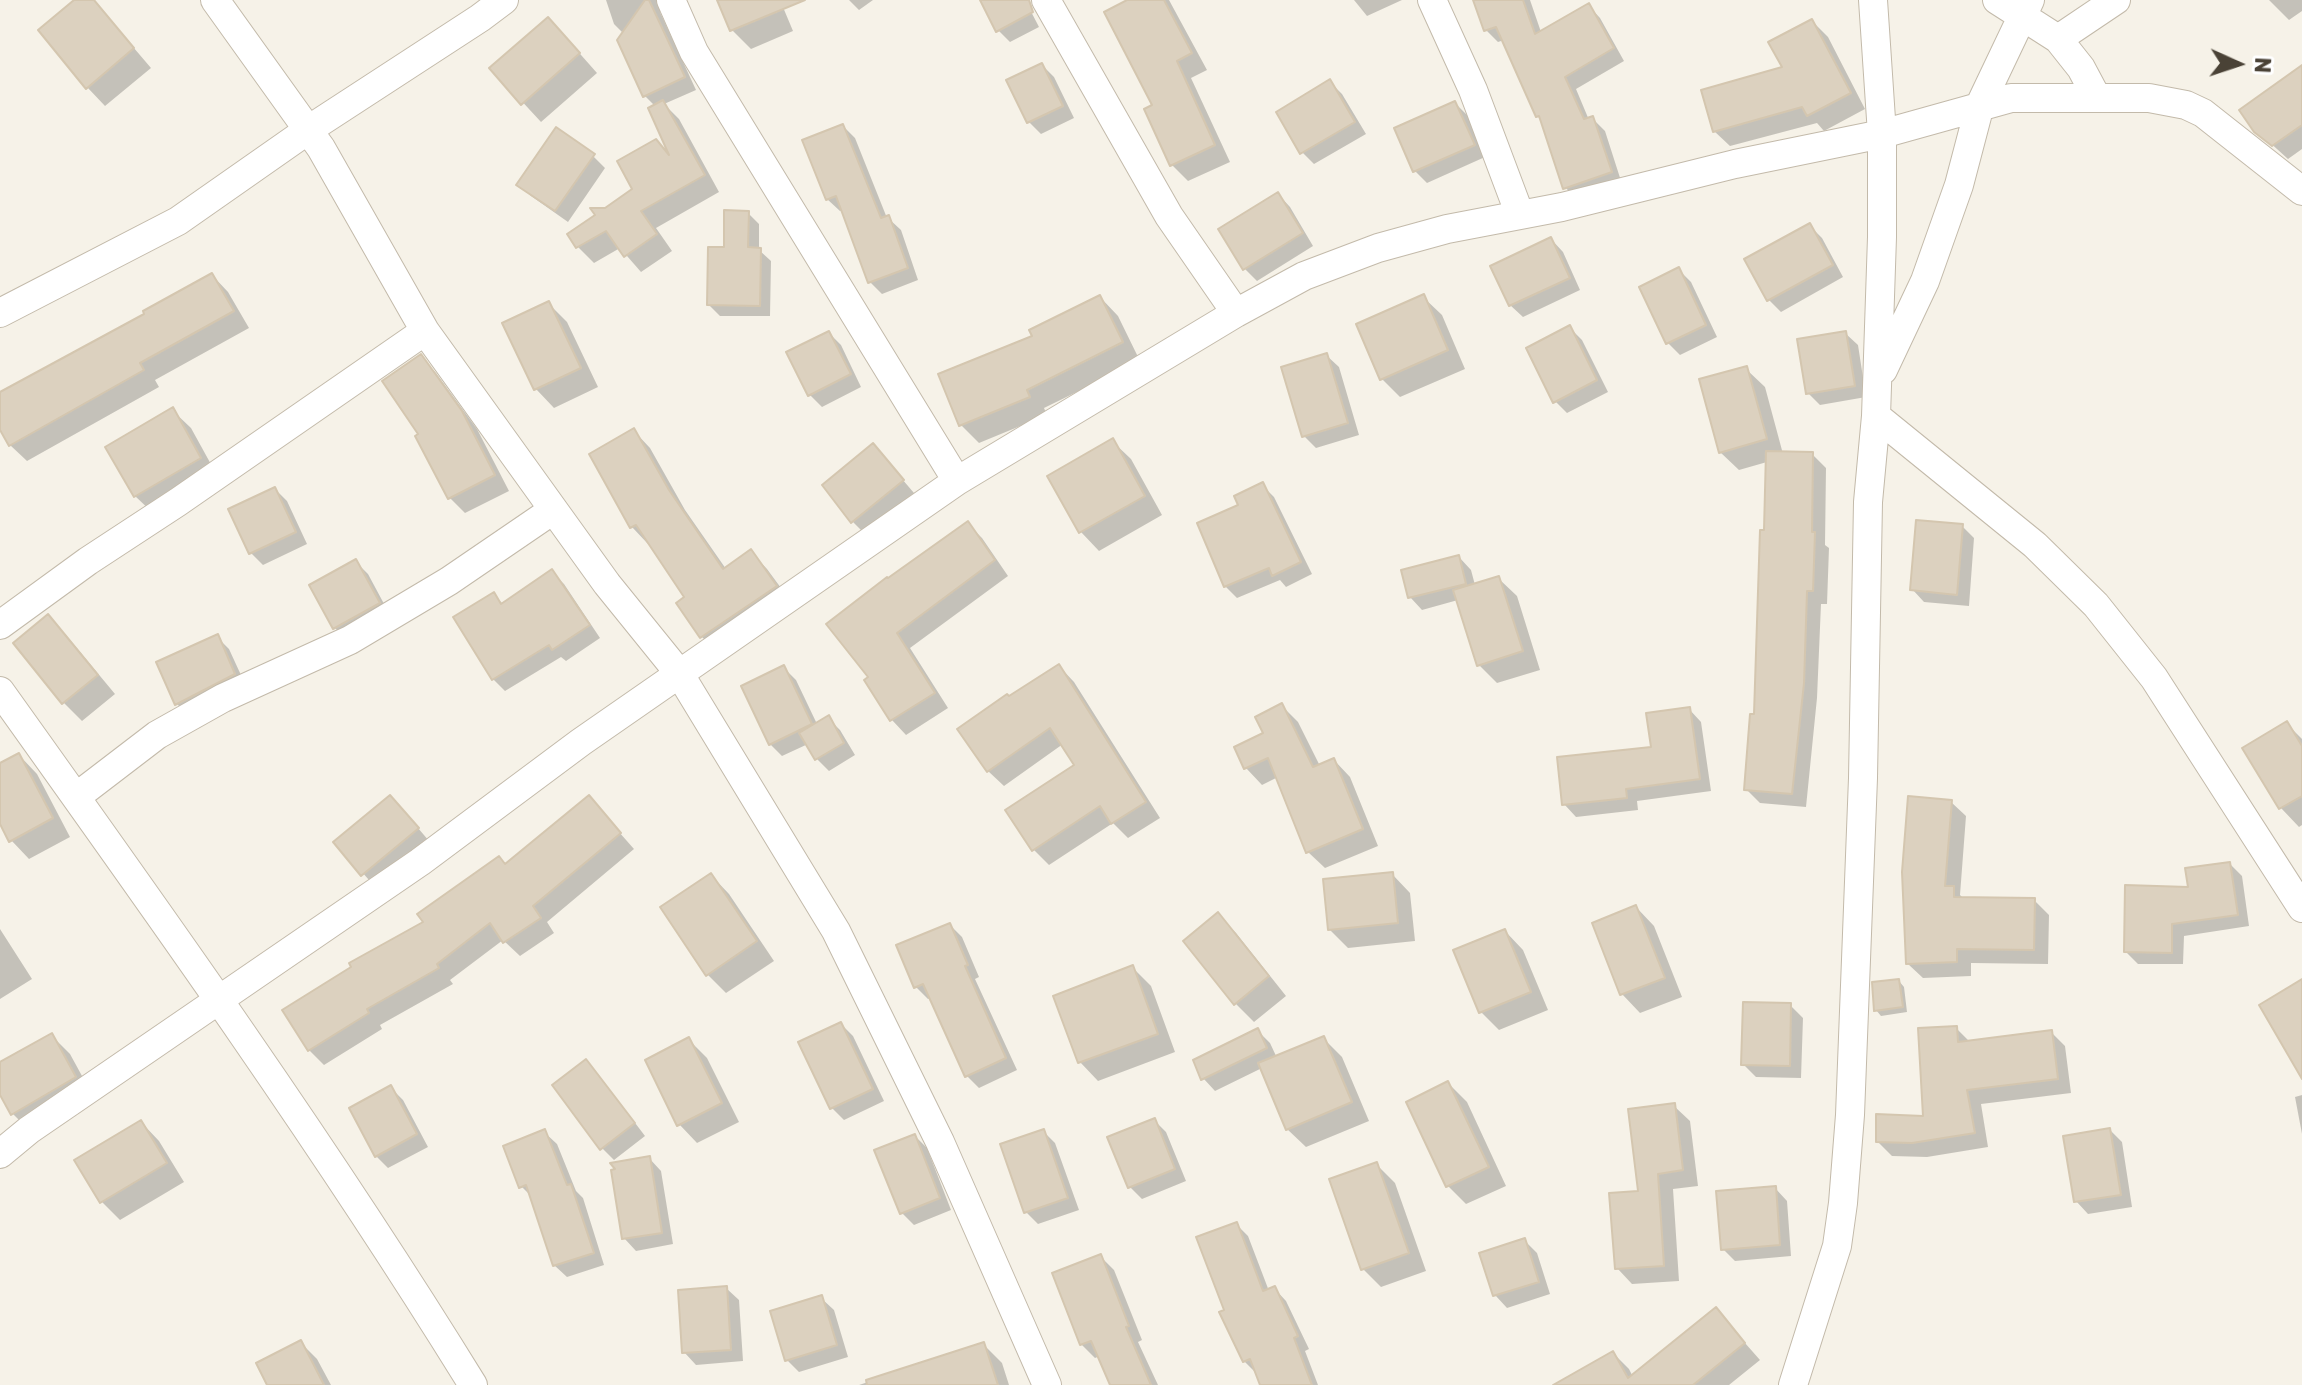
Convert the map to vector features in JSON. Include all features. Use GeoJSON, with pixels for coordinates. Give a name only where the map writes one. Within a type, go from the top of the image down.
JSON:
{"type":"FeatureCollection","features":[{"type":"Feature","properties":{"kind":"street"},"geometry":{"type":"LineString","coordinates":[[215,0],[321,148],[425,331],[607,584],[679,673],[836,931],[940,1142],[1047,1385]]}},
{"type":"Feature","properties":{"kind":"street"},"geometry":{"type":"LineString","coordinates":[[0,313],[178,221],[504,0]]}},
{"type":"Feature","properties":{"kind":"street"},"geometry":{"type":"LineString","coordinates":[[671,0],[694,52],[957,481]]}},
{"type":"Feature","properties":{"kind":"street"},"geometry":{"type":"LineString","coordinates":[[1046,0],[1169,216],[1236,313]]}},
{"type":"Feature","properties":{"kind":"street"},"geometry":{"type":"LineString","coordinates":[[1432,0],[1473,90],[1520,215]]}},
{"type":"Feature","properties":{"kind":"street"},"geometry":{"type":"LineString","coordinates":[[1790,1382],[1837,1246],[1850,1115],[1863,778],[1868,502],[1876,416],[1882,237],[1882,134],[1873,0]]}},
{"type":"Feature","properties":{"kind":"street"},"geometry":{"type":"LineString","coordinates":[[1997,0],[2026,9],[2058,39],[2081,68],[2097,98]]}},
{"type":"Feature","properties":{"kind":"street"},"geometry":{"type":"LineString","coordinates":[[2058,39],[2116,0]]}},
{"type":"Feature","properties":{"kind":"street"},"geometry":{"type":"LineString","coordinates":[[1877,382],[1925,281],[1959,185],[1980,105],[2026,9]]}},
{"type":"Feature","properties":{"kind":"street"},"geometry":{"type":"LineString","coordinates":[[0,1154],[141,1051],[420,862],[581,742],[957,481],[1236,313],[1304,276],[1378,248],[1447,229],[1576,204],[1735,164],[1882,134],[2011,98],[2149,98],[2195,109],[2302,191]]}},
{"type":"Feature","properties":{"kind":"street"},"geometry":{"type":"LineString","coordinates":[[0,625],[88,561],[425,331]]}},
{"type":"Feature","properties":{"kind":"street"},"geometry":{"type":"LineString","coordinates":[[1876,416],[2035,545],[2096,605],[2154,678],[2302,908]]}},
{"type":"Feature","properties":{"kind":"street"},"geometry":{"type":"LineString","coordinates":[[76,797],[157,735],[223,698],[350,640],[449,581],[553,510]]}},
{"type":"Feature","properties":{"kind":"street"},"geometry":{"type":"LineString","coordinates":[[0,691],[220,1000],[473,1385]]}},
{"type":"Feature","properties":{"kind":"building"},"geometry":{"type":"Polygon","coordinates":[[[74,0],[94,0],[134,48],[86,89],[38,30],[74,0]]]}},
{"type":"Feature","properties":{"kind":"building"},"geometry":{"type":"Polygon","coordinates":[[[645,0],[649,0],[685,77],[643,97],[617,40],[645,0]]]}},
{"type":"Feature","properties":{"kind":"building"},"geometry":{"type":"Polygon","coordinates":[[[717,0],[805,0],[730,31],[717,0]]]}},
{"type":"Feature","properties":{"kind":"building"},"geometry":{"type":"Polygon","coordinates":[[[980,0],[1029,0],[1033,12],[996,32],[980,0]]]}},
{"type":"Feature","properties":{"kind":"building"},"geometry":{"type":"Polygon","coordinates":[[[1127,0],[1164,0],[1192,53],[1177,61],[1215,145],[1170,166],[1144,109],[1152,105],[1104,12],[1127,0]]]}},
{"type":"Feature","properties":{"kind":"building"},"geometry":{"type":"Polygon","coordinates":[[[1473,0],[1523,0],[1535,34],[1589,3],[1614,48],[1565,77],[1584,119],[1593,116],[1612,172],[1563,189],[1539,116],[1536,117],[1496,27],[1484,31],[1473,0]]]}},
{"type":"Feature","properties":{"kind":"building"},"geometry":{"type":"Polygon","coordinates":[[[548,17],[580,53],[521,105],[489,68],[548,17]]]}},
{"type":"Feature","properties":{"kind":"building"},"geometry":{"type":"Polygon","coordinates":[[[1812,19],[1851,93],[1807,116],[1802,107],[1713,132],[1701,90],[1782,67],[1768,42],[1812,19]]]}},
{"type":"Feature","properties":{"kind":"building"},"geometry":{"type":"Polygon","coordinates":[[[1042,63],[1063,106],[1027,123],[1006,80],[1042,63]]]}},
{"type":"Feature","properties":{"kind":"building"},"geometry":{"type":"Polygon","coordinates":[[[2302,65],[2302,125],[2272,146],[2254,132],[2239,110],[2302,65]]]}},
{"type":"Feature","properties":{"kind":"building"},"geometry":{"type":"Polygon","coordinates":[[[1330,79],[1355,122],[1300,154],[1276,112],[1330,79]]]}},
{"type":"Feature","properties":{"kind":"building"},"geometry":{"type":"Polygon","coordinates":[[[663,100],[705,175],[641,211],[657,234],[624,257],[606,231],[576,248],[567,234],[595,215],[590,208],[605,208],[632,189],[617,161],[656,139],[669,155],[648,108],[663,100]]]}},
{"type":"Feature","properties":{"kind":"building"},"geometry":{"type":"Polygon","coordinates":[[[1455,101],[1475,145],[1413,172],[1394,128],[1455,101]]]}},
{"type":"Feature","properties":{"kind":"building"},"geometry":{"type":"Polygon","coordinates":[[[843,124],[881,218],[889,215],[908,268],[868,283],[836,196],[826,200],[802,140],[843,124]]]}},
{"type":"Feature","properties":{"kind":"building"},"geometry":{"type":"Polygon","coordinates":[[[556,127],[595,154],[555,211],[516,185],[556,127]]]}},
{"type":"Feature","properties":{"kind":"building"},"geometry":{"type":"Polygon","coordinates":[[[1278,192],[1303,233],[1243,270],[1218,229],[1278,192]]]}},
{"type":"Feature","properties":{"kind":"building"},"geometry":{"type":"Polygon","coordinates":[[[724,210],[749,211],[748,247],[761,248],[760,306],[707,305],[708,247],[724,247],[724,210]]]}},
{"type":"Feature","properties":{"kind":"building"},"geometry":{"type":"Polygon","coordinates":[[[1810,223],[1833,265],[1767,301],[1744,259],[1810,223]]]}},
{"type":"Feature","properties":{"kind":"building"},"geometry":{"type":"Polygon","coordinates":[[[1551,237],[1570,278],[1509,306],[1490,266],[1551,237]]]}},
{"type":"Feature","properties":{"kind":"building"},"geometry":{"type":"Polygon","coordinates":[[[1679,267],[1706,325],[1666,344],[1639,287],[1679,267]]]}},
{"type":"Feature","properties":{"kind":"building"},"geometry":{"type":"Polygon","coordinates":[[[212,273],[234,311],[140,363],[144,370],[9,446],[0,430],[0,392],[144,314],[143,311],[212,273]]]}},
{"type":"Feature","properties":{"kind":"building"},"geometry":{"type":"Polygon","coordinates":[[[1424,294],[1448,350],[1380,380],[1356,324],[1424,294]]]}},
{"type":"Feature","properties":{"kind":"building"},"geometry":{"type":"Polygon","coordinates":[[[1100,295],[1123,342],[1027,390],[1030,397],[959,426],[938,374],[1032,336],[1029,330],[1100,295]]]}},
{"type":"Feature","properties":{"kind":"building"},"geometry":{"type":"Polygon","coordinates":[[[549,301],[581,368],[534,390],[502,323],[549,301]]]}},
{"type":"Feature","properties":{"kind":"building"},"geometry":{"type":"Polygon","coordinates":[[[1570,325],[1597,380],[1553,403],[1526,348],[1570,325]]]}},
{"type":"Feature","properties":{"kind":"building"},"geometry":{"type":"Polygon","coordinates":[[[829,331],[851,374],[808,396],[786,352],[829,331]]]}},
{"type":"Feature","properties":{"kind":"building"},"geometry":{"type":"Polygon","coordinates":[[[1846,331],[1855,386],[1806,394],[1797,339],[1846,331]]]}},
{"type":"Feature","properties":{"kind":"building"},"geometry":{"type":"Polygon","coordinates":[[[1327,353],[1348,423],[1302,437],[1281,367],[1327,353]]]}},
{"type":"Feature","properties":{"kind":"building"},"geometry":{"type":"Polygon","coordinates":[[[421,354],[462,411],[495,475],[448,499],[415,436],[418,434],[382,381],[421,354]]]}},
{"type":"Feature","properties":{"kind":"building"},"geometry":{"type":"Polygon","coordinates":[[[1747,366],[1767,439],[1719,453],[1699,379],[1747,366]]]}},
{"type":"Feature","properties":{"kind":"building"},"geometry":{"type":"Polygon","coordinates":[[[173,407],[201,458],[134,497],[105,447],[173,407]]]}},
{"type":"Feature","properties":{"kind":"building"},"geometry":{"type":"Polygon","coordinates":[[[634,428],[669,490],[723,569],[751,549],[777,586],[700,638],[676,603],[684,597],[636,525],[630,528],[589,454],[634,428]]]}},
{"type":"Feature","properties":{"kind":"building"},"geometry":{"type":"Polygon","coordinates":[[[1113,438],[1145,496],[1079,533],[1047,476],[1113,438]]]}},
{"type":"Feature","properties":{"kind":"building"},"geometry":{"type":"Polygon","coordinates":[[[873,443],[904,480],[851,523],[822,485],[873,443]]]}},
{"type":"Feature","properties":{"kind":"building"},"geometry":{"type":"Polygon","coordinates":[[[1766,451],[1813,452],[1813,591],[1807,591],[1804,683],[1792,794],[1744,790],[1750,714],[1754,714],[1766,451]]]}},
{"type":"Feature","properties":{"kind":"building"},"geometry":{"type":"Polygon","coordinates":[[[1263,482],[1301,562],[1272,576],[1269,568],[1224,587],[1197,523],[1238,505],[1234,496],[1263,482]]]}},
{"type":"Feature","properties":{"kind":"building"},"geometry":{"type":"Polygon","coordinates":[[[275,487],[296,532],[249,554],[228,509],[275,487]]]}},
{"type":"Feature","properties":{"kind":"building"},"geometry":{"type":"Polygon","coordinates":[[[1916,520],[1963,524],[1957,595],[1910,590],[1916,520]]]}},
{"type":"Feature","properties":{"kind":"building"},"geometry":{"type":"Polygon","coordinates":[[[968,521],[995,560],[897,633],[935,693],[890,721],[864,680],[868,677],[826,624],[968,521]]]}},
{"type":"Feature","properties":{"kind":"building"},"geometry":{"type":"Polygon","coordinates":[[[1459,555],[1466,584],[1408,598],[1401,570],[1459,555]]]}},
{"type":"Feature","properties":{"kind":"building"},"geometry":{"type":"Polygon","coordinates":[[[356,559],[380,603],[333,629],[309,585],[356,559]]]}},
{"type":"Feature","properties":{"kind":"building"},"geometry":{"type":"Polygon","coordinates":[[[552,569],[590,625],[552,650],[549,645],[492,680],[453,617],[494,592],[501,604],[552,569]]]}},
{"type":"Feature","properties":{"kind":"building"},"geometry":{"type":"Polygon","coordinates":[[[1499,576],[1523,651],[1477,666],[1453,590],[1499,576]]]}},
{"type":"Feature","properties":{"kind":"building"},"geometry":{"type":"Polygon","coordinates":[[[48,614],[98,675],[62,704],[13,643],[48,614]]]}},
{"type":"Feature","properties":{"kind":"building"},"geometry":{"type":"Polygon","coordinates":[[[218,634],[235,674],[175,705],[156,662],[218,634]]]}},
{"type":"Feature","properties":{"kind":"building"},"geometry":{"type":"Polygon","coordinates":[[[1059,664],[1146,802],[1111,824],[1100,806],[1032,851],[1005,810],[1074,765],[1050,728],[987,772],[957,729],[1007,694],[1009,696],[1059,664]]]}},
{"type":"Feature","properties":{"kind":"building"},"geometry":{"type":"Polygon","coordinates":[[[784,665],[812,724],[769,745],[741,686],[784,665]]]}},
{"type":"Feature","properties":{"kind":"building"},"geometry":{"type":"Polygon","coordinates":[[[1282,703],[1313,767],[1334,758],[1363,829],[1306,853],[1268,758],[1244,769],[1234,747],[1263,733],[1255,717],[1282,703]]]}},
{"type":"Feature","properties":{"kind":"building"},"geometry":{"type":"Polygon","coordinates":[[[1690,707],[1700,779],[1626,789],[1627,798],[1562,805],[1557,757],[1651,747],[1646,713],[1690,707]]]}},
{"type":"Feature","properties":{"kind":"building"},"geometry":{"type":"Polygon","coordinates":[[[829,715],[844,743],[815,760],[799,733],[829,715]]]}},
{"type":"Feature","properties":{"kind":"building"},"geometry":{"type":"Polygon","coordinates":[[[2287,721],[2302,746],[2302,796],[2279,809],[2242,748],[2287,721]]]}},
{"type":"Feature","properties":{"kind":"building"},"geometry":{"type":"Polygon","coordinates":[[[19,753],[53,818],[9,842],[0,824],[0,763],[19,753]]]}},
{"type":"Feature","properties":{"kind":"building"},"geometry":{"type":"Polygon","coordinates":[[[390,795],[419,828],[361,876],[333,842],[390,795]]]}},
{"type":"Feature","properties":{"kind":"building"},"geometry":{"type":"Polygon","coordinates":[[[589,795],[621,833],[533,906],[541,918],[503,943],[490,923],[437,964],[439,968],[367,1009],[369,1013],[308,1051],[282,1010],[351,967],[349,963],[423,922],[417,914],[499,856],[505,864],[589,795]]]}},
{"type":"Feature","properties":{"kind":"building"},"geometry":{"type":"Polygon","coordinates":[[[1908,796],[1952,800],[1945,886],[1954,886],[1954,897],[2035,898],[2034,950],[1957,949],[1957,962],[1906,964],[1902,872],[1908,796]]]}},
{"type":"Feature","properties":{"kind":"building"},"geometry":{"type":"Polygon","coordinates":[[[2230,862],[2238,915],[2172,924],[2172,953],[2124,952],[2125,885],[2188,887],[2185,868],[2230,862]]]}},
{"type":"Feature","properties":{"kind":"building"},"geometry":{"type":"Polygon","coordinates":[[[1393,872],[1398,923],[1328,930],[1323,879],[1393,872]]]}},
{"type":"Feature","properties":{"kind":"building"},"geometry":{"type":"Polygon","coordinates":[[[711,873],[757,941],[706,976],[660,907],[711,873]]]}},
{"type":"Feature","properties":{"kind":"building"},"geometry":{"type":"Polygon","coordinates":[[[1636,905],[1665,978],[1620,995],[1592,923],[1636,905]]]}},
{"type":"Feature","properties":{"kind":"building"},"geometry":{"type":"Polygon","coordinates":[[[1218,912],[1269,976],[1234,1005],[1183,941],[1218,912]]]}},
{"type":"Feature","properties":{"kind":"building"},"geometry":{"type":"Polygon","coordinates":[[[950,923],[968,965],[965,966],[1006,1058],[965,1077],[923,984],[914,988],[896,945],[950,923]]]}},
{"type":"Feature","properties":{"kind":"building"},"geometry":{"type":"Polygon","coordinates":[[[1505,929],[1531,992],[1479,1013],[1453,950],[1505,929]]]}},
{"type":"Feature","properties":{"kind":"building"},"geometry":{"type":"Polygon","coordinates":[[[1133,965],[1158,1034],[1078,1063],[1053,996],[1133,965]]]}},
{"type":"Feature","properties":{"kind":"building"},"geometry":{"type":"Polygon","coordinates":[[[1899,979],[1903,1007],[1874,1011],[1872,982],[1899,979]]]}},
{"type":"Feature","properties":{"kind":"building"},"geometry":{"type":"Polygon","coordinates":[[[2302,979],[2302,1079],[2259,1005],[2302,979]]]}},
{"type":"Feature","properties":{"kind":"building"},"geometry":{"type":"Polygon","coordinates":[[[1743,1002],[1791,1003],[1790,1066],[1741,1065],[1743,1002]]]}},
{"type":"Feature","properties":{"kind":"building"},"geometry":{"type":"Polygon","coordinates":[[[841,1022],[873,1089],[830,1109],[798,1042],[841,1022]]]}},
{"type":"Feature","properties":{"kind":"building"},"geometry":{"type":"Polygon","coordinates":[[[1957,1026],[1958,1042],[2052,1030],[2058,1079],[1967,1090],[1975,1133],[1912,1143],[1876,1142],[1876,1114],[1923,1116],[1918,1028],[1957,1026]]]}},
{"type":"Feature","properties":{"kind":"building"},"geometry":{"type":"Polygon","coordinates":[[[1258,1028],[1267,1048],[1201,1080],[1193,1060],[1258,1028]]]}},
{"type":"Feature","properties":{"kind":"building"},"geometry":{"type":"Polygon","coordinates":[[[52,1033],[76,1077],[11,1115],[0,1095],[0,1062],[52,1033]]]}},
{"type":"Feature","properties":{"kind":"building"},"geometry":{"type":"Polygon","coordinates":[[[1324,1036],[1352,1102],[1286,1130],[1258,1063],[1324,1036]]]}},
{"type":"Feature","properties":{"kind":"building"},"geometry":{"type":"Polygon","coordinates":[[[689,1037],[722,1103],[677,1126],[645,1060],[689,1037]]]}},
{"type":"Feature","properties":{"kind":"building"},"geometry":{"type":"Polygon","coordinates":[[[586,1059],[635,1123],[600,1150],[552,1085],[586,1059]]]}},
{"type":"Feature","properties":{"kind":"building"},"geometry":{"type":"Polygon","coordinates":[[[1448,1081],[1489,1167],[1446,1187],[1406,1102],[1448,1081]]]}},
{"type":"Feature","properties":{"kind":"building"},"geometry":{"type":"Polygon","coordinates":[[[391,1085],[417,1134],[375,1157],[349,1108],[391,1085]]]}},
{"type":"Feature","properties":{"kind":"building"},"geometry":{"type":"Polygon","coordinates":[[[1675,1103],[1683,1170],[1658,1174],[1664,1266],[1615,1269],[1609,1193],[1638,1191],[1628,1109],[1675,1103]]]}},
{"type":"Feature","properties":{"kind":"building"},"geometry":{"type":"Polygon","coordinates":[[[1155,1118],[1175,1169],[1128,1188],[1107,1137],[1155,1118]]]}},
{"type":"Feature","properties":{"kind":"building"},"geometry":{"type":"Polygon","coordinates":[[[141,1120],[167,1163],[100,1203],[74,1160],[141,1120]]]}},
{"type":"Feature","properties":{"kind":"building"},"geometry":{"type":"Polygon","coordinates":[[[2110,1128],[2121,1195],[2074,1202],[2063,1136],[2110,1128]]]}},
{"type":"Feature","properties":{"kind":"building"},"geometry":{"type":"Polygon","coordinates":[[[545,1129],[567,1185],[571,1184],[594,1253],[553,1266],[526,1185],[519,1188],[503,1146],[545,1129]]]}},
{"type":"Feature","properties":{"kind":"building"},"geometry":{"type":"Polygon","coordinates":[[[1044,1129],[1068,1198],[1024,1213],[1000,1144],[1044,1129]]]}},
{"type":"Feature","properties":{"kind":"building"},"geometry":{"type":"Polygon","coordinates":[[[915,1134],[940,1198],[900,1214],[874,1150],[915,1134]]]}},
{"type":"Feature","properties":{"kind":"building"},"geometry":{"type":"Polygon","coordinates":[[[650,1156],[662,1233],[622,1239],[611,1170],[615,1169],[610,1163],[650,1156]]]}},
{"type":"Feature","properties":{"kind":"building"},"geometry":{"type":"Polygon","coordinates":[[[1377,1162],[1409,1253],[1361,1270],[1329,1179],[1377,1162]]]}},
{"type":"Feature","properties":{"kind":"building"},"geometry":{"type":"Polygon","coordinates":[[[1776,1186],[1780,1245],[1721,1250],[1716,1191],[1776,1186]]]}},
{"type":"Feature","properties":{"kind":"building"},"geometry":{"type":"Polygon","coordinates":[[[1237,1222],[1263,1291],[1275,1286],[1298,1336],[1294,1338],[1312,1385],[1260,1385],[1250,1359],[1243,1362],[1219,1312],[1224,1310],[1196,1237],[1237,1222]]]}},
{"type":"Feature","properties":{"kind":"building"},"geometry":{"type":"Polygon","coordinates":[[[1525,1238],[1539,1282],[1493,1296],[1479,1253],[1525,1238]]]}},
{"type":"Feature","properties":{"kind":"building"},"geometry":{"type":"Polygon","coordinates":[[[1101,1254],[1129,1326],[1126,1327],[1151,1385],[1110,1385],[1091,1341],[1080,1345],[1052,1273],[1101,1254]]]}},
{"type":"Feature","properties":{"kind":"building"},"geometry":{"type":"Polygon","coordinates":[[[727,1286],[731,1350],[682,1353],[678,1290],[727,1286]]]}},
{"type":"Feature","properties":{"kind":"building"},"geometry":{"type":"Polygon","coordinates":[[[822,1295],[837,1345],[785,1361],[770,1311],[822,1295]]]}},
{"type":"Feature","properties":{"kind":"building"},"geometry":{"type":"Polygon","coordinates":[[[1716,1307],[1745,1343],[1693,1385],[1553,1385],[1613,1351],[1628,1378],[1716,1307]]]}},
{"type":"Feature","properties":{"kind":"building"},"geometry":{"type":"Polygon","coordinates":[[[301,1340],[324,1385],[267,1385],[256,1363],[301,1340]]]}},
{"type":"Feature","properties":{"kind":"building"},"geometry":{"type":"Polygon","coordinates":[[[984,1342],[998,1385],[867,1385],[866,1380],[984,1342]]]}}]}
